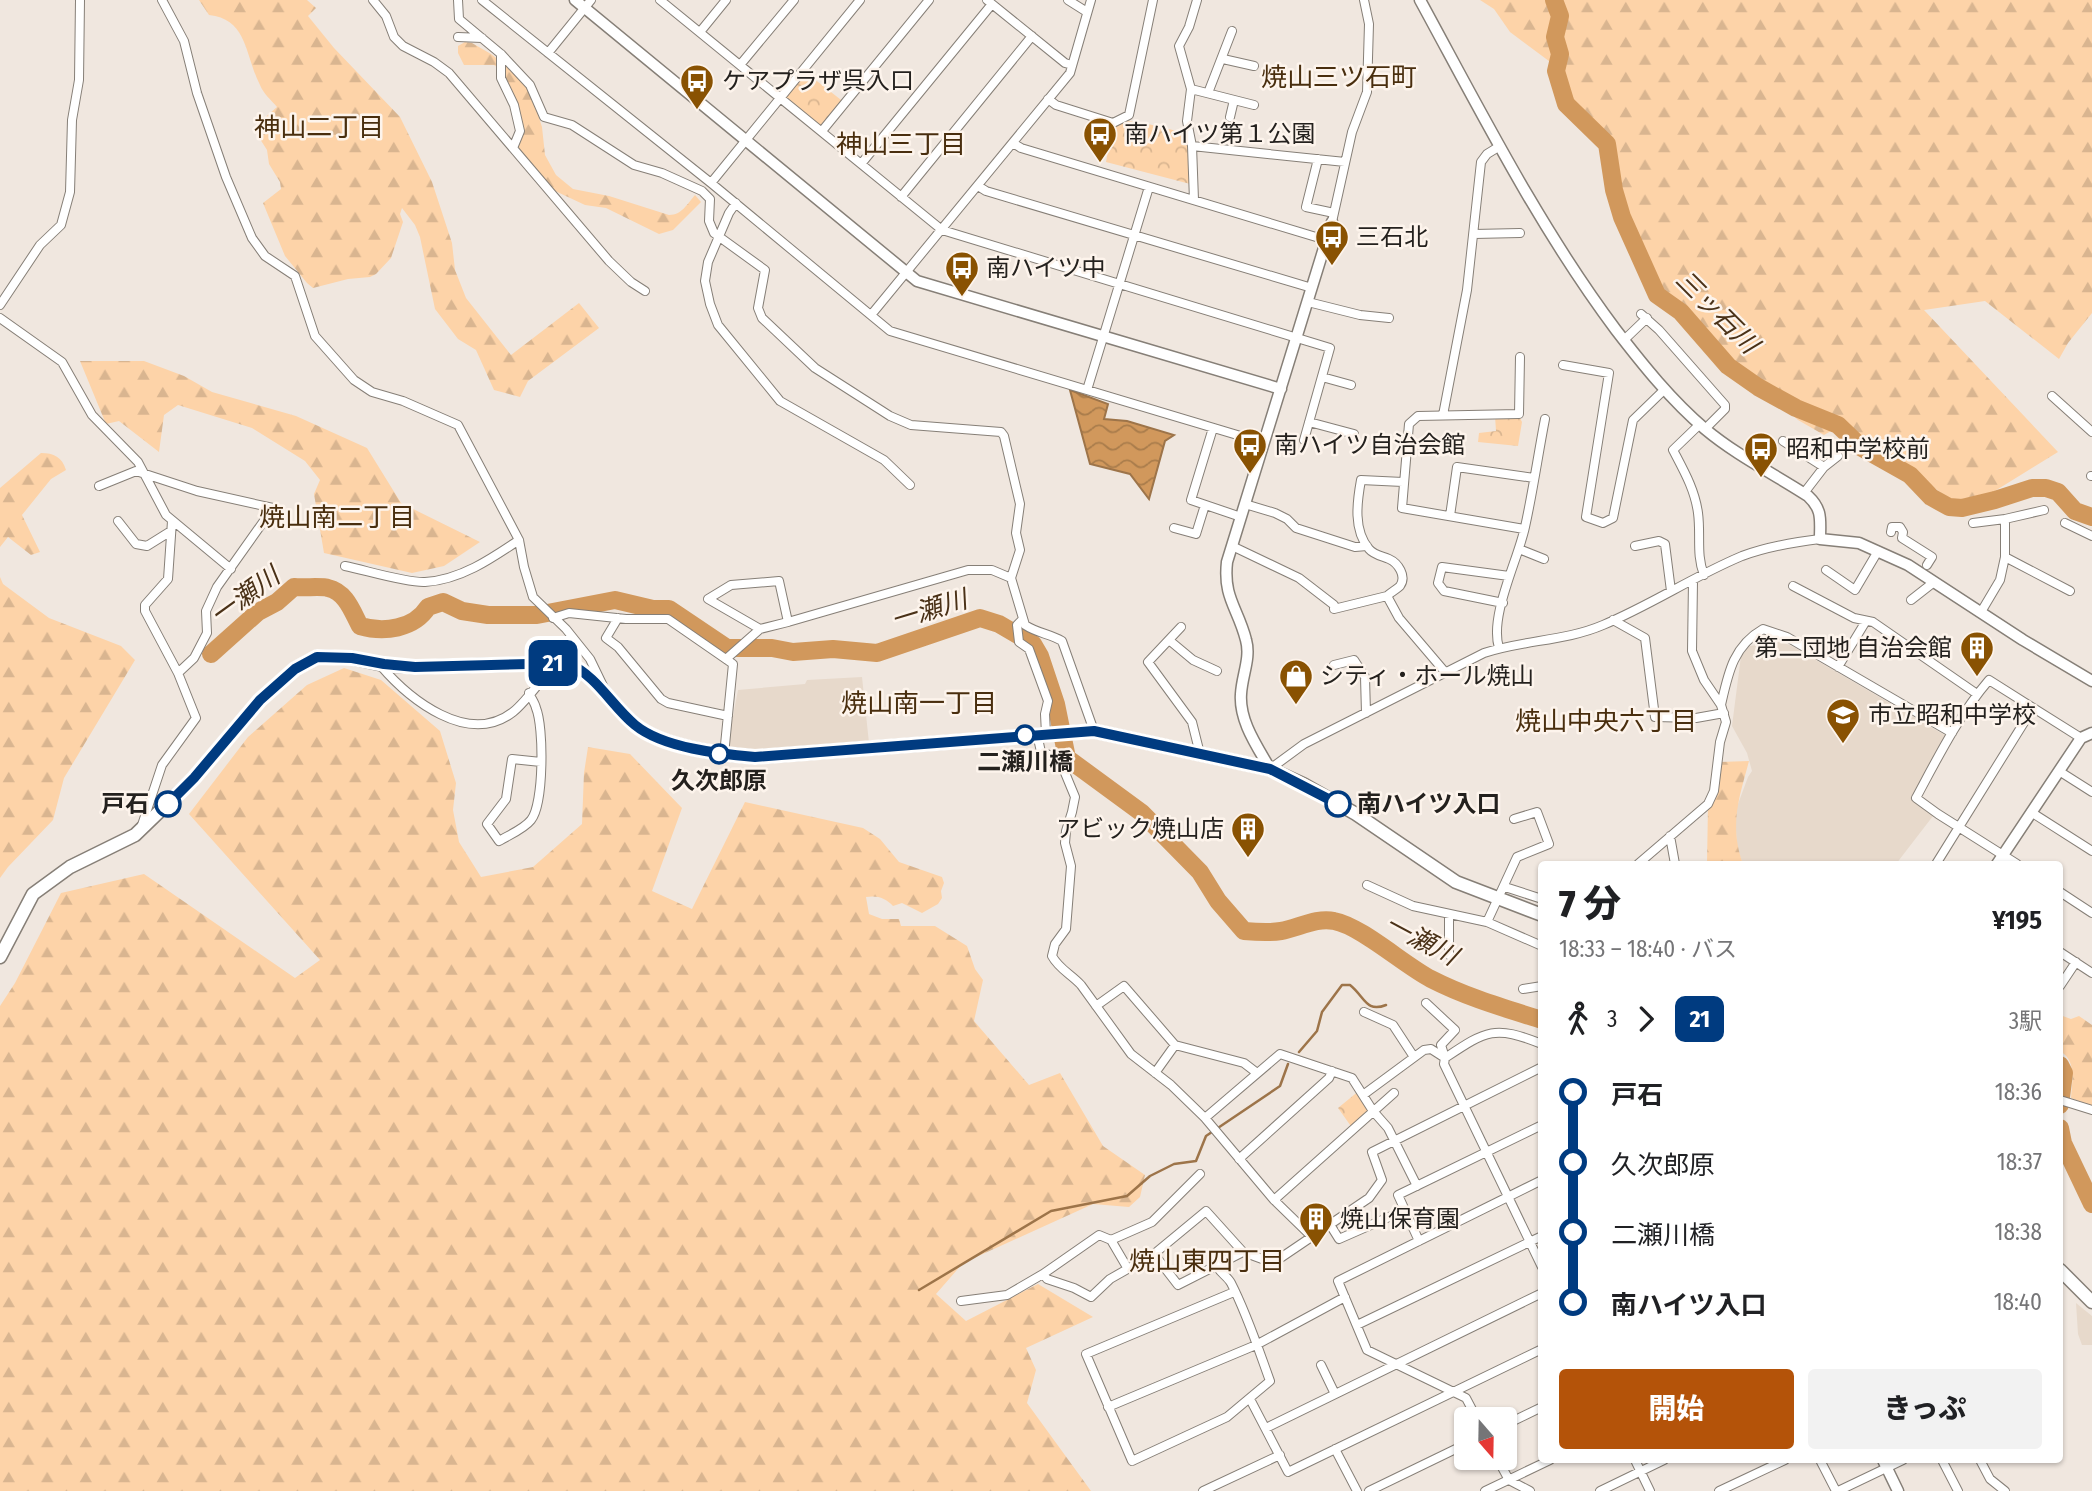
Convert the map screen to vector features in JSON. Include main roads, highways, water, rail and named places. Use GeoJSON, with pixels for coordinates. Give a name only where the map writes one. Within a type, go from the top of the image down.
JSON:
{"type":"FeatureCollection","features":[{"type":"Feature","properties":{"kind":"main road"},"geometry":{"type":"LineString","coordinates":[[0,957],[33,894],[71,867],[140,830],[194,778],[260,700],[295,669],[317,657],[343,657],[415,667],[568,663],[585,671],[636,726],[664,740],[724,755],[755,757],[1094,731],[1270,769],[1356,814],[1456,882],[1538,914]]}},
{"type":"Feature","properties":{"kind":"main road"},"geometry":{"type":"LineString","coordinates":[[2063,1273],[2092,1302]]}},
{"type":"Feature","properties":{"kind":"water"},"geometry":{"type":"Polygon","coordinates":[[[1070,390],[1108,404],[1104,419],[1127,421],[1174,435],[1165,441],[1149,499],[1130,474],[1090,464],[1070,390]]]}},
{"type":"Feature","properties":{"kind":"waterway","name":"三ッ石川"},"geometry":{"type":"LineString","coordinates":[[1554,0],[1560,16],[1555,37],[1560,54],[1556,71],[1566,104],[1607,144],[1614,190],[1622,217],[1657,295],[1681,312],[1728,366],[1758,387],[1796,408],[1838,425],[1862,448],[1910,475],[1931,497],[1949,507],[1962,508],[2032,488],[2046,488],[2058,492],[2075,511],[2092,517]]}},
{"type":"Feature","properties":{"kind":"waterway","name":"一瀬川"},"geometry":{"type":"LineString","coordinates":[[211,654],[258,612],[277,602],[294,587],[325,587],[334,590],[348,603],[360,626],[369,628],[388,629],[407,625],[428,607],[443,602],[462,611],[488,615],[537,615],[615,600],[653,609],[669,609],[727,648],[772,648],[793,652],[833,649],[877,653],[980,618],[999,624],[1033,644],[1040,656],[1056,704],[1067,758],[1142,813],[1200,872],[1218,901],[1244,931],[1276,932],[1328,920],[1345,924],[1420,973],[1444,985],[1485,1002],[1538,1019]]}},
{"type":"Feature","properties":{"kind":"waterway"},"geometry":{"type":"LineString","coordinates":[[1299,1052],[1317,1031],[1322,1012],[1342,985],[1350,985],[1374,1007],[1386,1005]]}},
{"type":"Feature","properties":{"kind":"waterway"},"geometry":{"type":"LineString","coordinates":[[919,1290],[1051,1211],[1127,1196],[1150,1176],[1174,1164],[1196,1161],[1206,1136],[1280,1086],[1288,1064]]}},
{"type":"Feature","properties":{"kind":"waterway","name":"一瀬川"},"geometry":{"type":"LineString","coordinates":[[2063,1071],[2063,1081]]}},
{"type":"Feature","properties":{"kind":"waterway","name":"一瀬川"},"geometry":{"type":"LineString","coordinates":[[2063,1143],[2092,1204]]}},
{"type":"Feature","properties":{"kind":"place","name":"ケアプラザ呉入口"},"geometry":{"type":"Point","coordinates":[697,111]}},
{"type":"Feature","properties":{"kind":"place","name":"南ハイツ第１公園"},"geometry":{"type":"Point","coordinates":[1100,164]}},
{"type":"Feature","properties":{"kind":"place","name":"三石北"},"geometry":{"type":"Point","coordinates":[1332,267]}},
{"type":"Feature","properties":{"kind":"place","name":"南ハイツ中"},"geometry":{"type":"Point","coordinates":[962,298]}},
{"type":"Feature","properties":{"kind":"place","name":"南ハイツ自治会館"},"geometry":{"type":"Point","coordinates":[1250,475]}},
{"type":"Feature","properties":{"kind":"place","name":"昭和中学校前"},"geometry":{"type":"Point","coordinates":[1761,479]}},
{"type":"Feature","properties":{"kind":"place","name":"第二団地 自治会館"},"geometry":{"type":"Point","coordinates":[1977,678]}},
{"type":"Feature","properties":{"kind":"place","name":"シティ・ホール焼山"},"geometry":{"type":"Point","coordinates":[1296,706]}},
{"type":"Feature","properties":{"kind":"place","name":"二瀬川橋"},"geometry":{"type":"Point","coordinates":[1025,735]}},
{"type":"Feature","properties":{"kind":"place","name":"市立昭和中学校"},"geometry":{"type":"Point","coordinates":[1843,745]}},
{"type":"Feature","properties":{"kind":"place","name":"久次郎原"},"geometry":{"type":"Point","coordinates":[719,754]}},
{"type":"Feature","properties":{"kind":"place","name":"戸石"},"geometry":{"type":"Point","coordinates":[168,804]}},
{"type":"Feature","properties":{"kind":"place","name":"南ハイツ入口"},"geometry":{"type":"Point","coordinates":[1338,804]}},
{"type":"Feature","properties":{"kind":"place","name":"アビック焼山店"},"geometry":{"type":"Point","coordinates":[1248,859]}},
{"type":"Feature","properties":{"kind":"place","name":"焼山保育園"},"geometry":{"type":"Point","coordinates":[1316,1249]}},
{"type":"Feature","properties":{"kind":"district","name":"焼山三ツ石町"},"geometry":{"type":"Point","coordinates":[1339,77]}},
{"type":"Feature","properties":{"kind":"district","name":"神山二丁目"},"geometry":{"type":"Point","coordinates":[319,127]}},
{"type":"Feature","properties":{"kind":"district","name":"神山三丁目"},"geometry":{"type":"Point","coordinates":[901,144]}},
{"type":"Feature","properties":{"kind":"district","name":"焼山南二丁目"},"geometry":{"type":"Point","coordinates":[337,517]}},
{"type":"Feature","properties":{"kind":"district","name":"焼山南一丁目"},"geometry":{"type":"Point","coordinates":[919,703]}},
{"type":"Feature","properties":{"kind":"district","name":"焼山中央六丁目"},"geometry":{"type":"Point","coordinates":[1606,721]}},
{"type":"Feature","properties":{"kind":"district","name":"焼山東四丁目"},"geometry":{"type":"Point","coordinates":[1207,1261]}}]}
